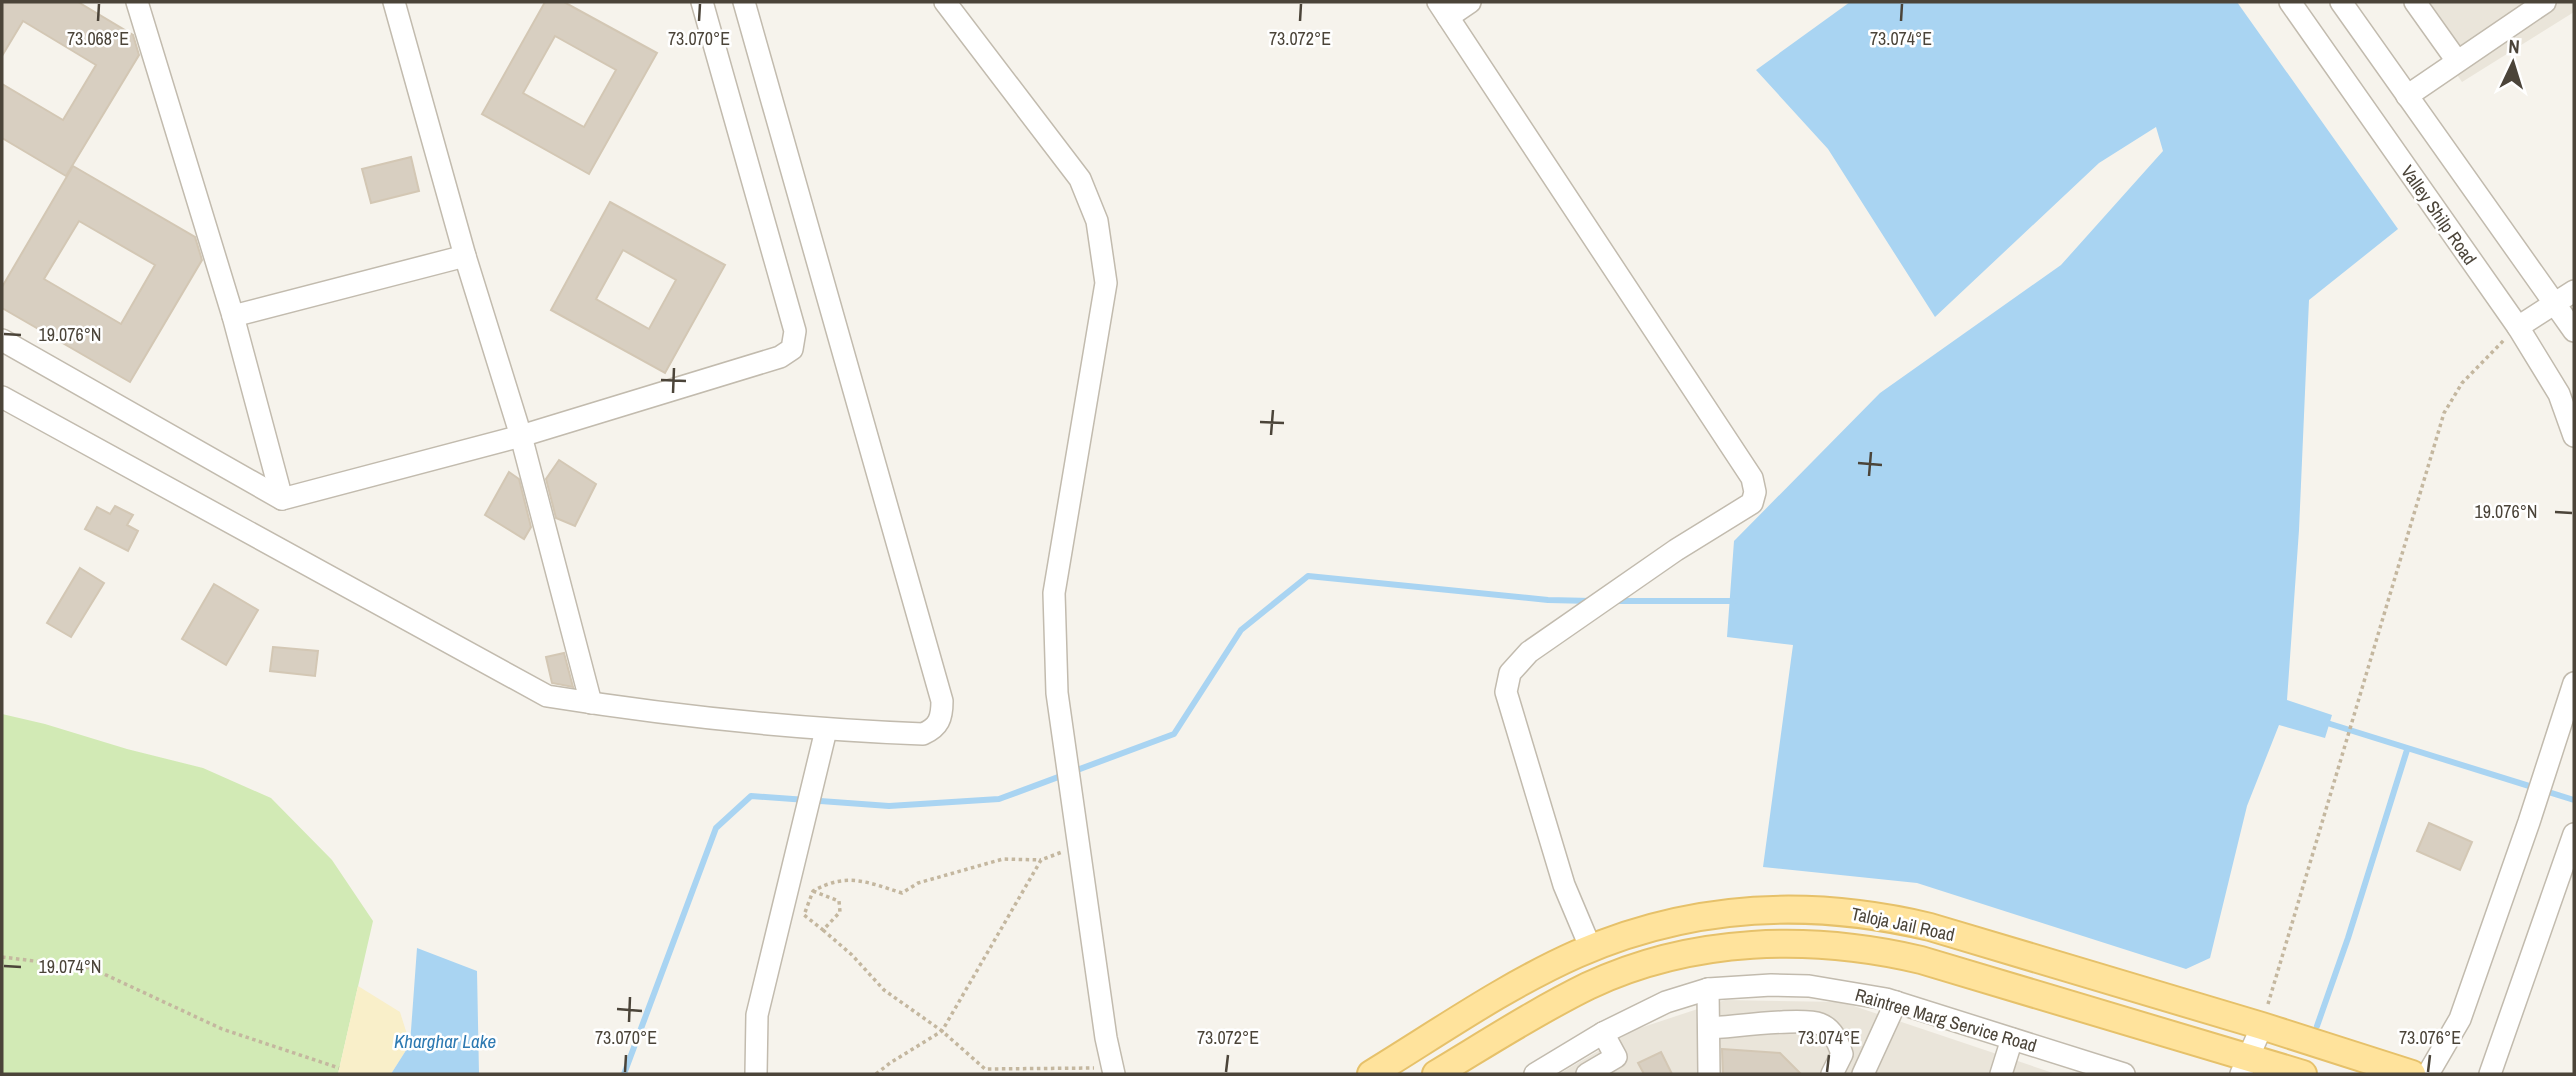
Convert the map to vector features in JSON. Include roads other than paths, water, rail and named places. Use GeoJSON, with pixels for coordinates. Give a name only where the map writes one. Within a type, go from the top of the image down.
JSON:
{"type":"FeatureCollection","features":[{"type":"Feature","properties":{"kind":"main road","name":"Taloja Jail Road"},"geometry":{"type":"LineString","coordinates":[[1371,1074],[1526,980],[1591,948],[1639,930],[1728,913],[1770,909],[1847,911],[1887,917],[1969,938],[2413,1074]]}},
{"type":"Feature","properties":{"kind":"main road","name":"Taloja Jail Road"},"geometry":{"type":"LineString","coordinates":[[1436,1074],[1543,1009],[1618,974],[1681,956],[1772,943],[1844,945],[1881,950],[1959,970],[2244,1066],[2303,1074]]}},
{"type":"Feature","properties":{"kind":"street"},"geometry":{"type":"LineString","coordinates":[[137,2],[233,316],[282,499]]}},
{"type":"Feature","properties":{"kind":"street"},"geometry":{"type":"LineString","coordinates":[[394,2],[465,256],[521,436],[591,703]]}},
{"type":"Feature","properties":{"kind":"street"},"geometry":{"type":"LineString","coordinates":[[2,340],[282,499],[521,436],[780,357],[792,349],[795,331],[702,2]]}},
{"type":"Feature","properties":{"kind":"street"},"geometry":{"type":"LineString","coordinates":[[2,397],[547,696],[826,730],[923,734],[935,729],[942,716],[942,701],[744,2]]}},
{"type":"Feature","properties":{"kind":"street"},"geometry":{"type":"LineString","coordinates":[[945,2],[1080,179],[1097,221],[1106,283],[1054,593],[1057,693],[1105,1038],[1113,1071]]}},
{"type":"Feature","properties":{"kind":"street"},"geometry":{"type":"LineString","coordinates":[[1470,2],[1443,9],[1752,478],[1755,492],[1752,503],[1676,550],[1529,652],[1510,673],[1506,692],[1564,885],[1591,948]]}},
{"type":"Feature","properties":{"kind":"street","name":"Valley Shilp Road"},"geometry":{"type":"LineString","coordinates":[[2290,2],[2568,397],[2574,436]]}},
{"type":"Feature","properties":{"kind":"street"},"geometry":{"type":"LineString","coordinates":[[2341,2],[2574,331]]}},
{"type":"Feature","properties":{"kind":"street"},"geometry":{"type":"LineString","coordinates":[[2415,2],[2457,61]]}},
{"type":"Feature","properties":{"kind":"street"},"geometry":{"type":"LineString","coordinates":[[2407,96],[2545,2]]}},
{"type":"Feature","properties":{"kind":"street"},"geometry":{"type":"LineString","coordinates":[[233,316],[465,256]]}},
{"type":"Feature","properties":{"kind":"street"},"geometry":{"type":"LineString","coordinates":[[2518,327],[2574,291]]}},
{"type":"Feature","properties":{"kind":"street"},"geometry":{"type":"LineString","coordinates":[[2428,1074],[2460,1019],[2566,719],[2574,683]]}},
{"type":"Feature","properties":{"kind":"street"},"geometry":{"type":"LineString","coordinates":[[756,1074],[757,1015],[826,730]]}},
{"type":"Feature","properties":{"kind":"street"},"geometry":{"type":"LineString","coordinates":[[2490,1074],[2573,837]]}},
{"type":"Feature","properties":{"kind":"street","name":"Raintree Marg Service Road"},"geometry":{"type":"LineString","coordinates":[[1535,1074],[1603,1033],[1666,1002],[1708,989],[1771,985],[1809,986],[1896,1002],[2124,1074]]}},
{"type":"Feature","properties":{"kind":"street"},"geometry":{"type":"LineString","coordinates":[[1708,989],[1709,1074]]}},
{"type":"Feature","properties":{"kind":"street"},"geometry":{"type":"LineString","coordinates":[[1863,1074],[1896,1002]]}},
{"type":"Feature","properties":{"kind":"street"},"geometry":{"type":"LineString","coordinates":[[1709,1028],[1805,1022],[1821,1024],[1836,1037],[1842,1054],[1832,1074]]}},
{"type":"Feature","properties":{"kind":"street"},"geometry":{"type":"LineString","coordinates":[[2244,1066],[2262,1026]]}},
{"type":"Feature","properties":{"kind":"street"},"geometry":{"type":"LineString","coordinates":[[1587,1074],[1616,1056],[1603,1033]]}},
{"type":"Feature","properties":{"kind":"street"},"geometry":{"type":"LineString","coordinates":[[2001,1074],[2012,1039]]}},
{"type":"Feature","properties":{"kind":"water"},"geometry":{"type":"Polygon","coordinates":[[[1850,2],[2237,2],[2398,229],[2309,300],[2299,530],[2287,700],[2332,715],[2325,738],[2279,725],[2247,806],[2210,958],[2186,969],[1917,883],[1763,867],[1793,645],[1727,637],[1734,541],[1880,393],[2061,265],[2163,151],[2156,127],[2099,163],[1935,317],[1828,149],[1756,70],[1850,2]]]}},
{"type":"Feature","properties":{"kind":"water","name":"Kharghar Lake"},"geometry":{"type":"Polygon","coordinates":[[[417,948],[477,971],[479,1074],[391,1074],[410,1044],[417,948]]]}},
{"type":"Feature","properties":{"kind":"waterway"},"geometry":{"type":"LineString","coordinates":[[624,1074],[716,828],[751,796],[889,806],[999,799],[1174,734],[1241,630],[1308,576],[1548,600],[1592,601]]}},
{"type":"Feature","properties":{"kind":"waterway"},"geometry":{"type":"LineString","coordinates":[[1613,601],[1735,601]]}},
{"type":"Feature","properties":{"kind":"waterway"},"geometry":{"type":"LineString","coordinates":[[2324,722],[2574,800]]}},
{"type":"Feature","properties":{"kind":"waterway"},"geometry":{"type":"LineString","coordinates":[[2317,1026],[2348,938],[2407,750]]}}]}
